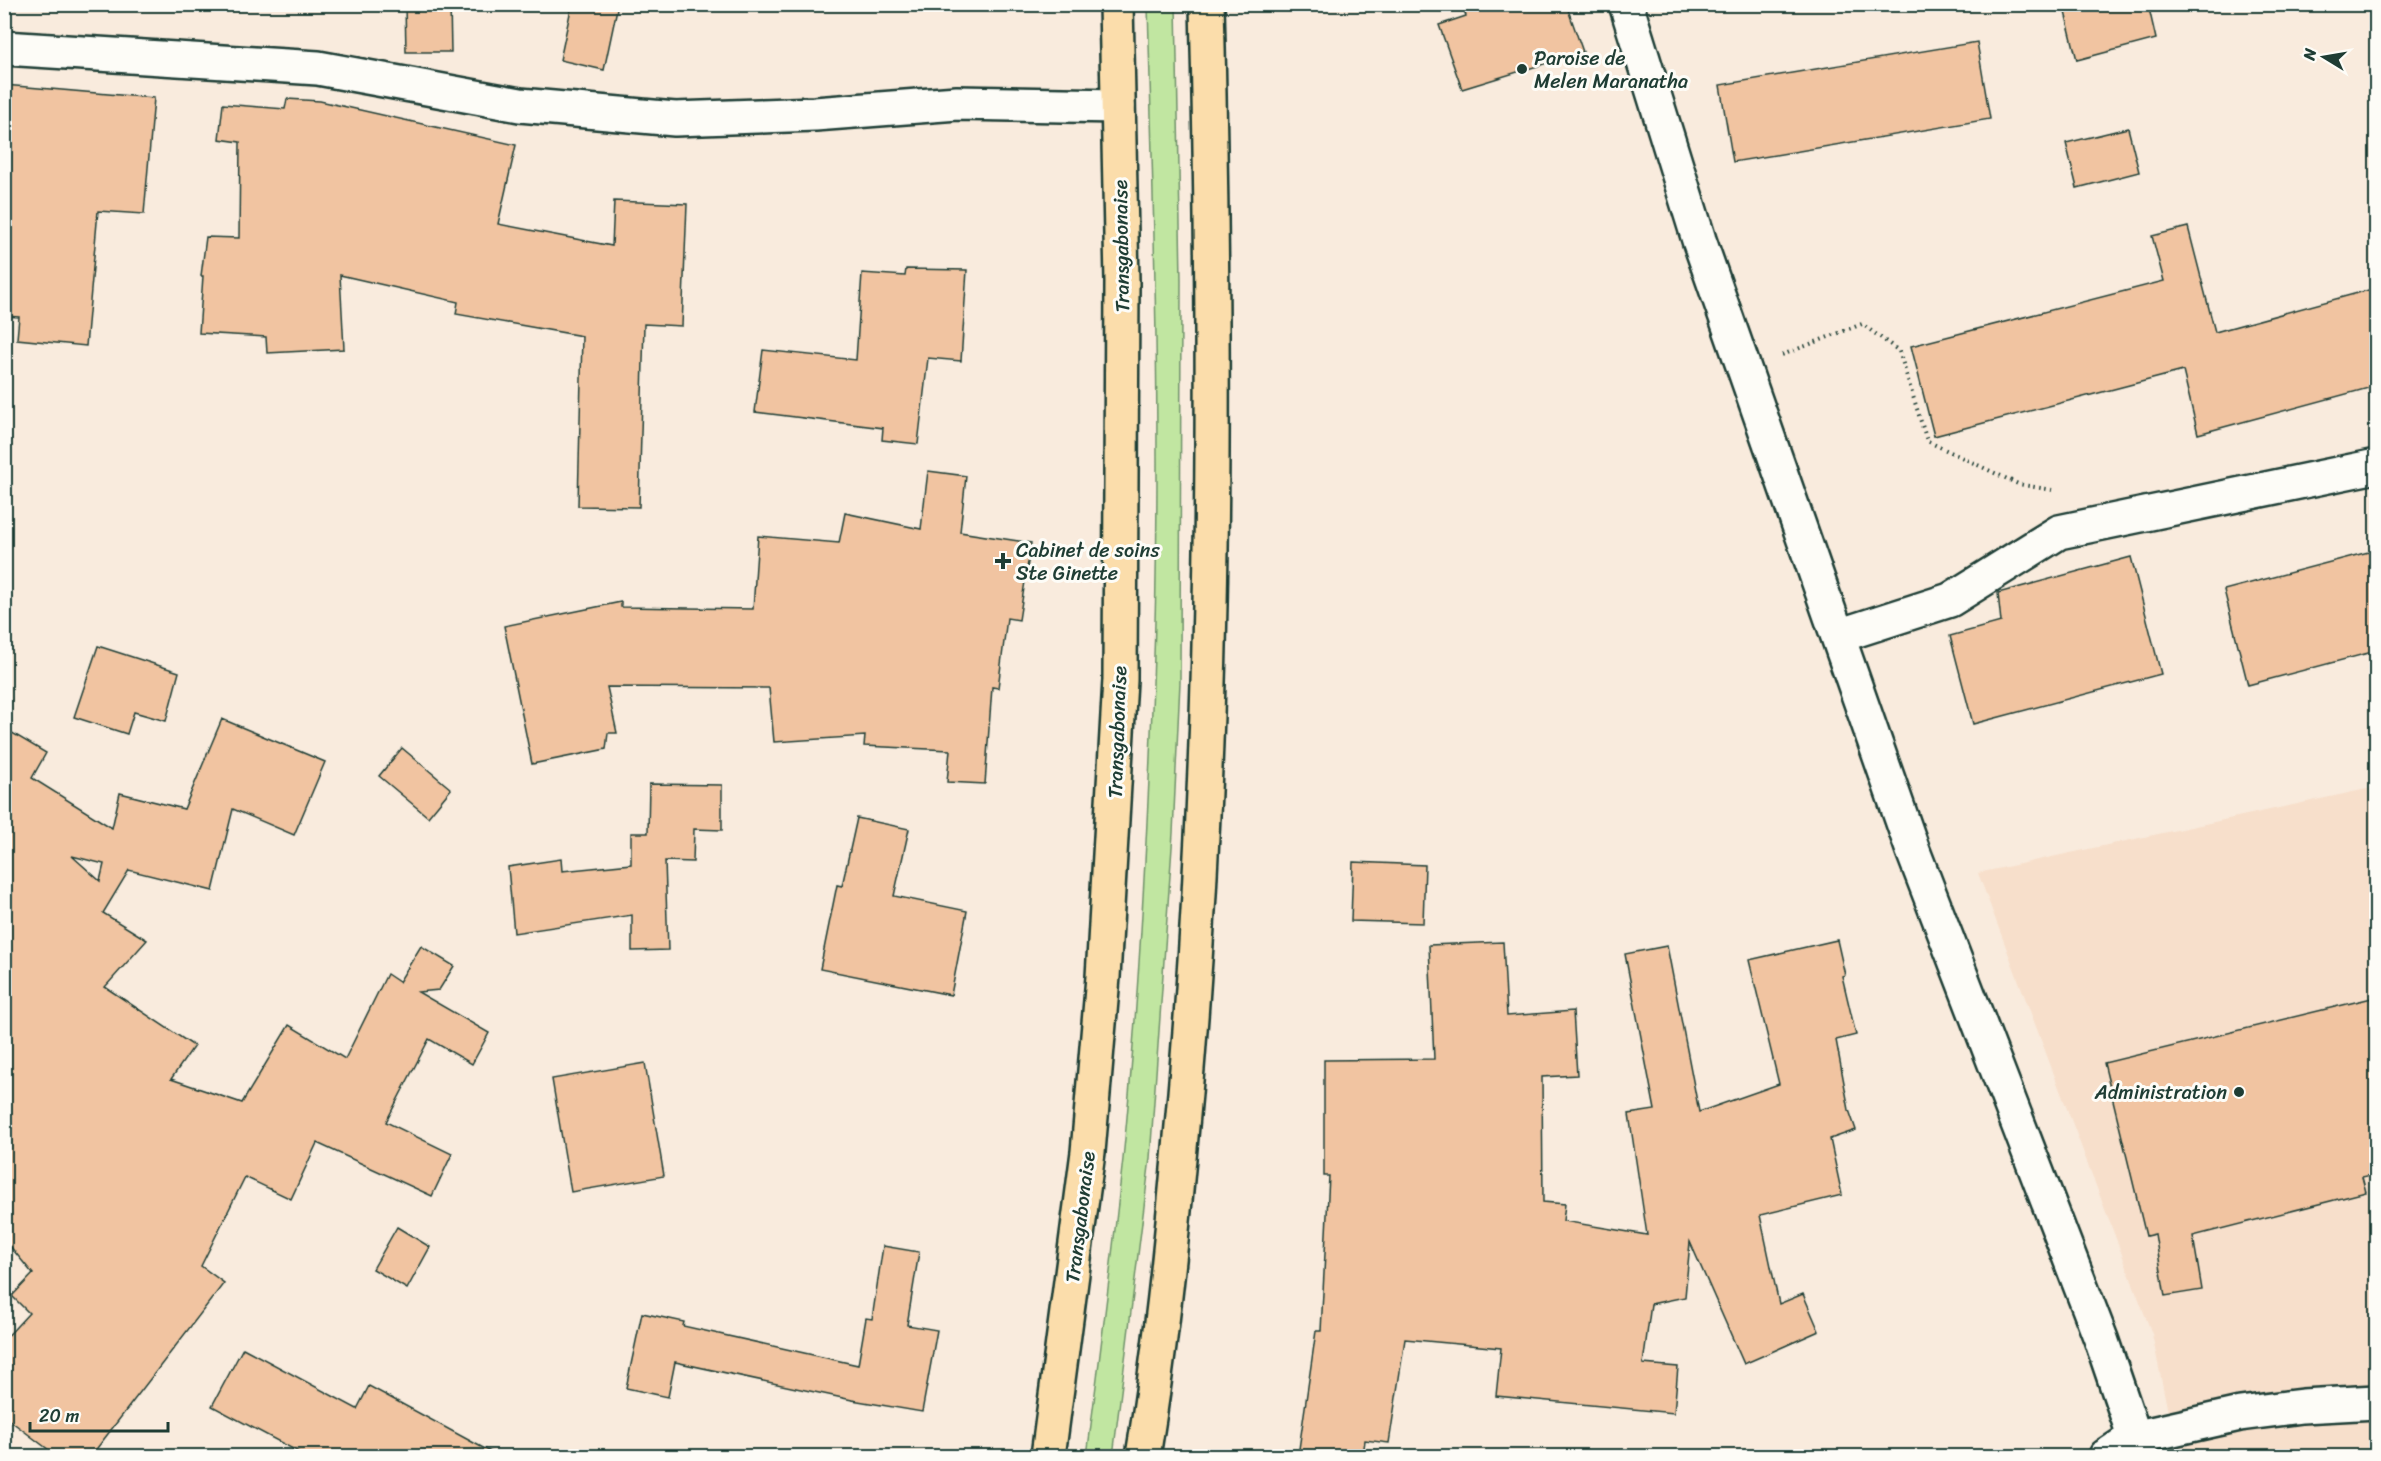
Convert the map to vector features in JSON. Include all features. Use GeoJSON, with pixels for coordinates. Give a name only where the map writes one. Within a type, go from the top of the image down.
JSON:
{"type":"FeatureCollection","features":[{"type":"Feature","properties":{"kind":"highway","name":"Transgabonaise"},"geometry":{"type":"LineString","coordinates":[[1048,1456],[1088,1152],[1114,814],[1120,680],[1122,281],[1116,4]]}},
{"type":"Feature","properties":{"kind":"highway"},"geometry":{"type":"LineString","coordinates":[[1143,1456],[1172,1242],[1191,1024],[1209,683],[1213,509],[1213,278],[1207,4]]}},
{"type":"Feature","properties":{"kind":"street"},"geometry":{"type":"LineString","coordinates":[[1626,4],[1699,240],[1913,851],[2101,1339],[2137,1447]]}},
{"type":"Feature","properties":{"kind":"street"},"geometry":{"type":"LineString","coordinates":[[4,48],[318,68],[520,105],[675,119],[814,114],[957,103],[1118,106]]}},
{"type":"Feature","properties":{"kind":"street"},"geometry":{"type":"LineString","coordinates":[[1838,636],[1950,600],[2059,532],[2376,466]]}},
{"type":"Feature","properties":{"kind":"street"},"geometry":{"type":"LineString","coordinates":[[2106,1456],[2240,1414],[2302,1406],[2376,1402]]}},
{"type":"Feature","properties":{"kind":"path"},"geometry":{"type":"LineString","coordinates":[[1744,369],[1862,324],[1899,351],[1927,441],[2018,484],[2062,492]]}},
{"type":"Feature","properties":{"kind":"shaded area"},"geometry":{"type":"Polygon","coordinates":[[[2376,787],[2376,1456],[2177,1456],[2152,1334],[1978,873],[2376,787]]]}},
{"type":"Feature","properties":{"kind":"green space"},"geometry":{"type":"Polygon","coordinates":[[[1148,5],[1176,5],[1181,280],[1180,682],[1173,833],[1150,1158],[1113,1456],[1087,1456],[1129,1100],[1142,922],[1151,744],[1156,599],[1157,429],[1148,5]]]}},
{"type":"Feature","properties":{"kind":"building"},"geometry":{"type":"Polygon","coordinates":[[[405,4],[450,4],[451,52],[406,52],[405,4]]]}},
{"type":"Feature","properties":{"kind":"building"},"geometry":{"type":"Polygon","coordinates":[[[572,4],[618,4],[604,70],[560,60],[572,4]]]}},
{"type":"Feature","properties":{"kind":"building"},"geometry":{"type":"Polygon","coordinates":[[[1462,4],[1566,4],[1583,52],[1462,89],[1439,25],[1466,16],[1462,4]]]}},
{"type":"Feature","properties":{"kind":"building"},"geometry":{"type":"Polygon","coordinates":[[[2063,4],[2148,4],[2156,39],[2077,60],[2063,4]]]}},
{"type":"Feature","properties":{"kind":"building"},"geometry":{"type":"Polygon","coordinates":[[[1977,42],[1990,119],[1733,162],[1720,85],[1977,42]]]}},
{"type":"Feature","properties":{"kind":"building"},"geometry":{"type":"Polygon","coordinates":[[[4,85],[154,98],[144,214],[98,211],[86,346],[17,339],[19,317],[4,316],[4,85]]]}},
{"type":"Feature","properties":{"kind":"building"},"geometry":{"type":"Polygon","coordinates":[[[287,99],[320,101],[516,145],[498,224],[612,246],[614,201],[687,204],[682,326],[644,324],[639,507],[578,506],[582,336],[456,314],[458,302],[340,275],[344,349],[267,353],[266,337],[199,333],[203,276],[201,276],[206,237],[239,238],[240,142],[219,139],[223,104],[285,109],[287,99]]]}},
{"type":"Feature","properties":{"kind":"building"},"geometry":{"type":"Polygon","coordinates":[[[2128,128],[2139,172],[2077,188],[2066,143],[2128,128]]]}},
{"type":"Feature","properties":{"kind":"building"},"geometry":{"type":"Polygon","coordinates":[[[2188,227],[2215,332],[2376,288],[2376,386],[2198,434],[2183,371],[1934,436],[1911,346],[2164,281],[2152,236],[2188,227]]]}},
{"type":"Feature","properties":{"kind":"building"},"geometry":{"type":"Polygon","coordinates":[[[906,269],[967,270],[961,361],[928,358],[918,444],[882,440],[883,428],[755,412],[763,350],[856,360],[862,273],[905,276],[906,269]]]}},
{"type":"Feature","properties":{"kind":"building"},"geometry":{"type":"Polygon","coordinates":[[[928,471],[966,476],[960,532],[1031,543],[1019,620],[1007,618],[998,688],[992,687],[985,784],[947,782],[950,750],[864,746],[865,736],[774,742],[769,688],[607,687],[617,733],[608,733],[606,749],[532,764],[504,626],[621,602],[621,607],[753,609],[758,536],[839,543],[845,513],[921,529],[928,471]]]}},
{"type":"Feature","properties":{"kind":"building"},"geometry":{"type":"Polygon","coordinates":[[[2376,550],[2376,651],[2248,685],[2224,590],[2376,550]]]}},
{"type":"Feature","properties":{"kind":"building"},"geometry":{"type":"Polygon","coordinates":[[[2131,557],[2161,674],[1973,724],[1950,636],[2001,622],[1998,593],[2131,557]]]}},
{"type":"Feature","properties":{"kind":"building"},"geometry":{"type":"Polygon","coordinates":[[[98,646],[179,672],[166,721],[134,712],[127,734],[74,717],[98,646]]]}},
{"type":"Feature","properties":{"kind":"building"},"geometry":{"type":"Polygon","coordinates":[[[222,719],[325,762],[294,835],[233,809],[213,891],[129,870],[103,913],[147,940],[105,987],[194,1046],[171,1079],[242,1103],[289,1025],[345,1059],[387,974],[399,982],[421,946],[454,966],[439,990],[418,992],[489,1033],[472,1064],[429,1039],[386,1122],[452,1154],[432,1196],[317,1143],[291,1199],[245,1177],[201,1266],[224,1283],[91,1456],[57,1456],[4,1416],[4,1340],[29,1313],[12,1296],[33,1274],[4,1239],[4,728],[46,753],[32,778],[112,828],[120,793],[184,809],[222,719]],[[72,856],[100,881],[104,864],[72,856]]]}},
{"type":"Feature","properties":{"kind":"building"},"geometry":{"type":"Polygon","coordinates":[[[402,748],[451,789],[428,817],[379,776],[402,748]]]}},
{"type":"Feature","properties":{"kind":"building"},"geometry":{"type":"Polygon","coordinates":[[[649,784],[722,785],[722,830],[694,829],[693,862],[665,861],[668,950],[632,951],[632,915],[514,933],[508,867],[561,859],[562,871],[631,864],[631,833],[648,833],[649,784]]]}},
{"type":"Feature","properties":{"kind":"building"},"geometry":{"type":"Polygon","coordinates":[[[857,818],[909,829],[894,896],[967,911],[951,995],[820,969],[837,885],[842,886],[857,818]]]}},
{"type":"Feature","properties":{"kind":"building"},"geometry":{"type":"Polygon","coordinates":[[[1353,862],[1425,865],[1423,923],[1351,921],[1353,862]]]}},
{"type":"Feature","properties":{"kind":"building"},"geometry":{"type":"Polygon","coordinates":[[[1837,940],[1845,975],[1842,976],[1856,1035],[1836,1040],[1849,1110],[1856,1130],[1830,1139],[1842,1195],[1760,1215],[1779,1304],[1803,1294],[1819,1331],[1744,1364],[1690,1242],[1685,1297],[1651,1304],[1643,1364],[1678,1367],[1674,1413],[1496,1396],[1501,1348],[1405,1339],[1389,1443],[1365,1440],[1363,1456],[1298,1456],[1316,1331],[1321,1331],[1329,1176],[1324,1176],[1324,1060],[1434,1059],[1429,945],[1503,942],[1507,1016],[1573,1011],[1577,1075],[1542,1077],[1543,1202],[1565,1204],[1563,1221],[1647,1235],[1629,1114],[1655,1110],[1625,954],[1667,946],[1699,1112],[1779,1084],[1749,960],[1837,940]]]}},
{"type":"Feature","properties":{"kind":"building","name":"Administration"},"geometry":{"type":"Polygon","coordinates":[[[2376,997],[2376,1174],[2362,1177],[2366,1192],[2193,1236],[2202,1290],[2165,1296],[2155,1234],[2146,1236],[2104,1063],[2376,997]]]}},
{"type":"Feature","properties":{"kind":"building"},"geometry":{"type":"Polygon","coordinates":[[[645,1063],[664,1176],[571,1192],[552,1079],[645,1063]]]}},
{"type":"Feature","properties":{"kind":"building"},"geometry":{"type":"Polygon","coordinates":[[[397,1227],[430,1247],[407,1289],[373,1269],[397,1227]]]}},
{"type":"Feature","properties":{"kind":"building"},"geometry":{"type":"Polygon","coordinates":[[[883,1246],[919,1252],[907,1325],[937,1330],[922,1412],[852,1400],[675,1362],[668,1397],[626,1388],[642,1313],[684,1322],[683,1326],[858,1365],[866,1318],[872,1319],[883,1246]]]}},
{"type":"Feature","properties":{"kind":"building"},"geometry":{"type":"Polygon","coordinates":[[[243,1348],[357,1409],[369,1386],[498,1456],[306,1456],[212,1406],[243,1348]]]}},
{"type":"Feature","properties":{"kind":"place","name":"Paroise de Melen Maranatha"},"geometry":{"type":"Point","coordinates":[1522,69]}},
{"type":"Feature","properties":{"kind":"place","name":"Cabinet de soins Ste Ginette"},"geometry":{"type":"Point","coordinates":[1003,561]}},
{"type":"Feature","properties":{"kind":"place","name":"Administration"},"geometry":{"type":"Point","coordinates":[2239,1092]}}]}
